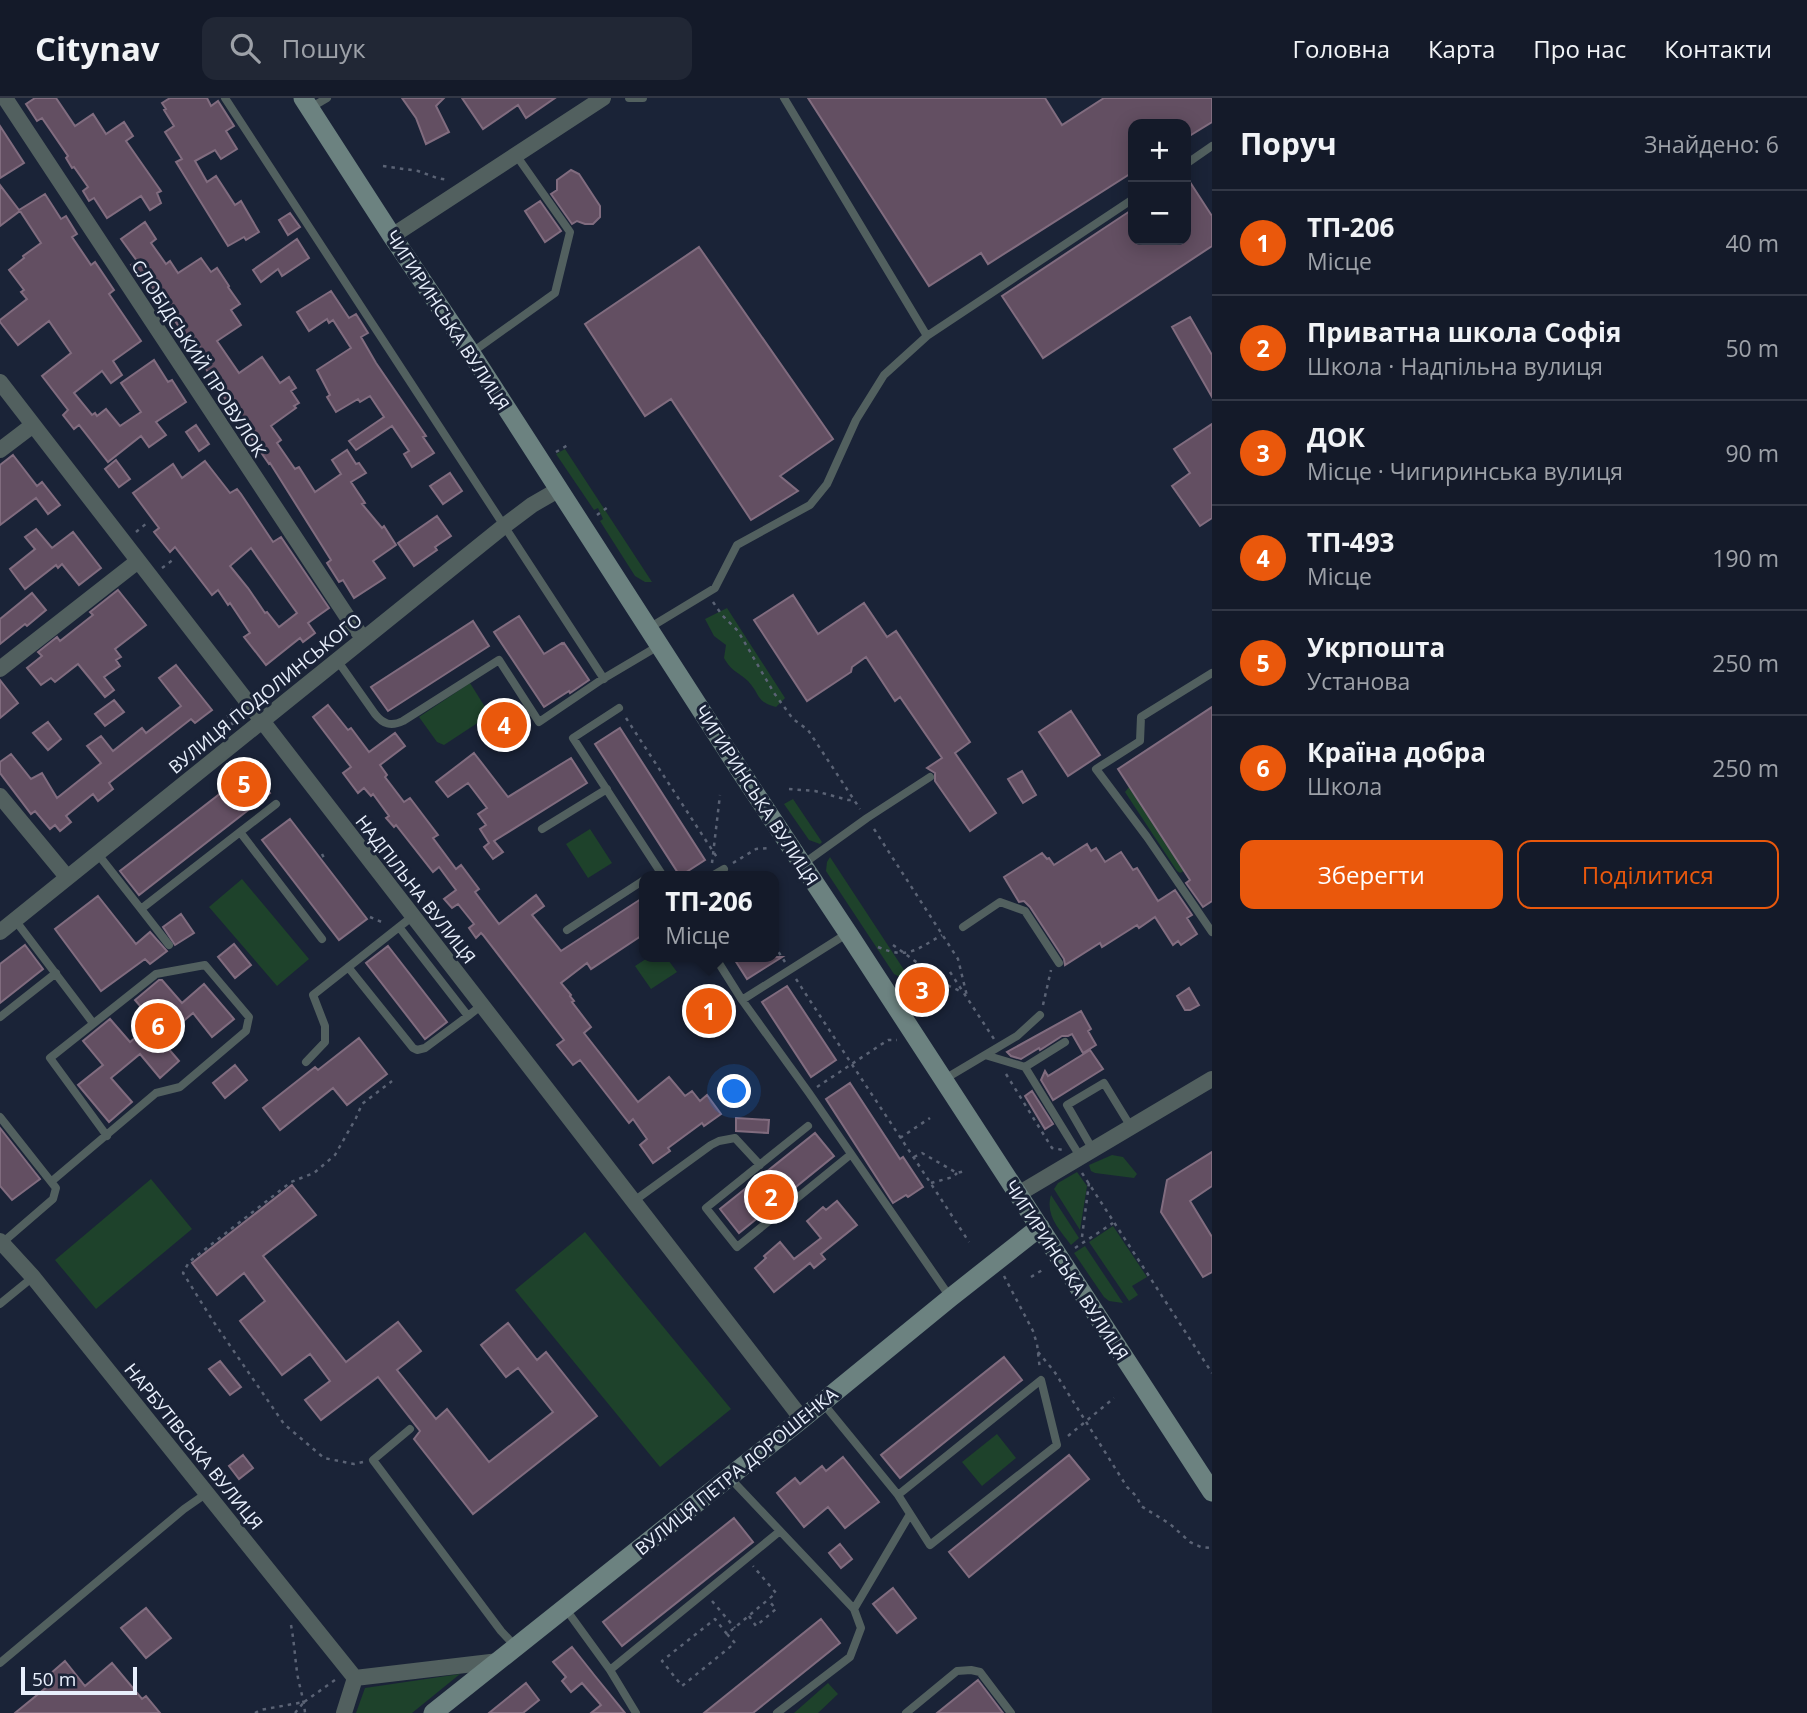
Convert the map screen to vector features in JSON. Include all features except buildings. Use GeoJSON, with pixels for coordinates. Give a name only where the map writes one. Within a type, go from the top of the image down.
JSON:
{"type":"FeatureCollection","features":[{"type":"Feature","properties":{"kind":"main road","name":"ЧИГИРИНСЬКА ВУЛИЦЯ"},"geometry":{"type":"LineString","coordinates":[[307,103],[1212,1492]]}},
{"type":"Feature","properties":{"kind":"main road","name":"ВУЛИЦЯ ПЕТРА ДОРОШЕНКА"},"geometry":{"type":"LineString","coordinates":[[433,1713],[1040,1227]]}},
{"type":"Feature","properties":{"kind":"street","name":"СЛОБІДСЬКИЙ ПРОВУЛОК"},"geometry":{"type":"LineString","coordinates":[[5,98],[363,638]]}},
{"type":"Feature","properties":{"kind":"street"},"geometry":{"type":"LineString","coordinates":[[392,236],[603,98]]}},
{"type":"Feature","properties":{"kind":"street","name":"НАДПІЛЬНА ВУЛИЦЯ"},"geometry":{"type":"LineString","coordinates":[[0,382],[802,1419]]}},
{"type":"Feature","properties":{"kind":"street"},"geometry":{"type":"LineString","coordinates":[[0,450],[33,425]]}},
{"type":"Feature","properties":{"kind":"street","name":"ВУЛИЦЯ ПОДОЛИНСЬКОГО"},"geometry":{"type":"LineString","coordinates":[[0,932],[363,638],[532,505],[558,490]]}},
{"type":"Feature","properties":{"kind":"street"},"geometry":{"type":"LineString","coordinates":[[0,669],[138,561]]}},
{"type":"Feature","properties":{"kind":"street"},"geometry":{"type":"LineString","coordinates":[[0,796],[67,877]]}},
{"type":"Feature","properties":{"kind":"street"},"geometry":{"type":"LineString","coordinates":[[1018,1194],[1212,1079]]}},
{"type":"Feature","properties":{"kind":"street","name":"НАРБУТІВСЬКА ВУЛИЦЯ"},"geometry":{"type":"LineString","coordinates":[[1,1242],[33,1277],[352,1674]]}},
{"type":"Feature","properties":{"kind":"street"},"geometry":{"type":"LineString","coordinates":[[344,1713],[352,1674],[499,1661]]}},
{"type":"Feature","properties":{"kind":"lane"},"geometry":{"type":"LineString","coordinates":[[225,98],[604,679]]}},
{"type":"Feature","properties":{"kind":"lane"},"geometry":{"type":"LineString","coordinates":[[307,103],[327,98]]}},
{"type":"Feature","properties":{"kind":"lane"},"geometry":{"type":"LineString","coordinates":[[629,98],[643,98]]}},
{"type":"Feature","properties":{"kind":"lane"},"geometry":{"type":"LineString","coordinates":[[784,98],[927,336]]}},
{"type":"Feature","properties":{"kind":"lane"},"geometry":{"type":"LineString","coordinates":[[1191,160],[1212,146]]}},
{"type":"Feature","properties":{"kind":"lane"},"geometry":{"type":"LineString","coordinates":[[471,353],[555,293],[570,232],[516,155]]}},
{"type":"Feature","properties":{"kind":"lane"},"geometry":{"type":"LineString","coordinates":[[337,660],[375,714],[382,722],[391,725],[403,722],[499,660],[539,722],[604,679],[715,588],[737,545],[810,505],[827,484],[856,419],[884,375],[927,336],[1128,202]]}},
{"type":"Feature","properties":{"kind":"lane"},"geometry":{"type":"LineString","coordinates":[[1212,673],[1141,717],[1140,741],[1096,769],[1147,837],[1212,933]]}},
{"type":"Feature","properties":{"kind":"lane"},"geometry":{"type":"LineString","coordinates":[[620,708],[573,738],[660,871]]}},
{"type":"Feature","properties":{"kind":"lane"},"geometry":{"type":"LineString","coordinates":[[803,864],[930,777]]}},
{"type":"Feature","properties":{"kind":"lane"},"geometry":{"type":"LineString","coordinates":[[542,829],[607,789]]}},
{"type":"Feature","properties":{"kind":"lane"},"geometry":{"type":"LineString","coordinates":[[141,909],[276,804]]}},
{"type":"Feature","properties":{"kind":"lane"},"geometry":{"type":"LineString","coordinates":[[240,832],[321,939]]}},
{"type":"Feature","properties":{"kind":"lane"},"geometry":{"type":"LineString","coordinates":[[97,853],[169,945]]}},
{"type":"Feature","properties":{"kind":"lane"},"geometry":{"type":"LineString","coordinates":[[567,930],[639,883]]}},
{"type":"Feature","properties":{"kind":"lane"},"geometry":{"type":"LineString","coordinates":[[963,927],[1000,902],[1025,911],[1059,963]]}},
{"type":"Feature","properties":{"kind":"lane"},"geometry":{"type":"LineString","coordinates":[[306,1062],[325,1042],[325,1026],[313,995],[413,916]]}},
{"type":"Feature","properties":{"kind":"lane"},"geometry":{"type":"LineString","coordinates":[[15,920],[93,1023]]}},
{"type":"Feature","properties":{"kind":"lane"},"geometry":{"type":"LineString","coordinates":[[399,927],[468,1016]]}},
{"type":"Feature","properties":{"kind":"lane"},"geometry":{"type":"LineString","coordinates":[[742,999],[848,933]]}},
{"type":"Feature","properties":{"kind":"lane"},"geometry":{"type":"LineString","coordinates":[[718,962],[950,1298]]}},
{"type":"Feature","properties":{"kind":"lane"},"geometry":{"type":"LineString","coordinates":[[52,1181],[107,1136],[156,1093],[180,1087],[246,1031],[249,1017],[205,965],[156,974],[50,1058],[107,1136]]}},
{"type":"Feature","properties":{"kind":"lane"},"geometry":{"type":"LineString","coordinates":[[348,967],[417,1050],[425,1048],[482,1005]]}},
{"type":"Feature","properties":{"kind":"lane"},"geometry":{"type":"LineString","coordinates":[[0,1017],[56,973]]}},
{"type":"Feature","properties":{"kind":"lane"},"geometry":{"type":"LineString","coordinates":[[943,1080],[1017,1036],[1040,1015]]}},
{"type":"Feature","properties":{"kind":"lane"},"geometry":{"type":"LineString","coordinates":[[1024,1067],[1065,1042]]}},
{"type":"Feature","properties":{"kind":"lane"},"geometry":{"type":"LineString","coordinates":[[985,1055],[1024,1067],[1087,1154]]}},
{"type":"Feature","properties":{"kind":"lane"},"geometry":{"type":"LineString","coordinates":[[1087,1154],[1067,1104],[1104,1083],[1131,1127]]}},
{"type":"Feature","properties":{"kind":"lane"},"geometry":{"type":"LineString","coordinates":[[0,1116],[56,1188],[53,1199],[1,1242]]}},
{"type":"Feature","properties":{"kind":"lane"},"geometry":{"type":"LineString","coordinates":[[808,1126],[706,1208],[737,1247],[850,1155]]}},
{"type":"Feature","properties":{"kind":"lane"},"geometry":{"type":"LineString","coordinates":[[634,1201],[719,1141],[735,1138],[760,1165]]}},
{"type":"Feature","properties":{"kind":"lane"},"geometry":{"type":"LineString","coordinates":[[0,1304],[33,1277]]}},
{"type":"Feature","properties":{"kind":"lane"},"geometry":{"type":"LineString","coordinates":[[822,1402],[898,1495],[930,1545],[1057,1445],[1041,1380],[898,1495]]}},
{"type":"Feature","properties":{"kind":"lane"},"geometry":{"type":"LineString","coordinates":[[410,1429],[373,1460],[501,1631],[516,1647]]}},
{"type":"Feature","properties":{"kind":"lane"},"geometry":{"type":"LineString","coordinates":[[729,1477],[854,1609],[861,1628],[850,1657],[777,1713]]}},
{"type":"Feature","properties":{"kind":"lane"},"geometry":{"type":"LineString","coordinates":[[0,1663],[184,1509],[207,1493]]}},
{"type":"Feature","properties":{"kind":"lane"},"geometry":{"type":"LineString","coordinates":[[854,1609],[911,1514]]}},
{"type":"Feature","properties":{"kind":"lane"},"geometry":{"type":"LineString","coordinates":[[610,1670],[780,1531]]}},
{"type":"Feature","properties":{"kind":"lane"},"geometry":{"type":"LineString","coordinates":[[565,1608],[610,1670],[636,1713]]}},
{"type":"Feature","properties":{"kind":"lane"},"geometry":{"type":"LineString","coordinates":[[906,1713],[957,1671],[971,1670],[980,1672],[1011,1713]]}},
{"type":"Feature","properties":{"kind":"path"},"geometry":{"type":"LineString","coordinates":[[383,166],[452,180]]}},
{"type":"Feature","properties":{"kind":"path"},"geometry":{"type":"LineString","coordinates":[[554,454],[568,445]]}},
{"type":"Feature","properties":{"kind":"path"},"geometry":{"type":"LineString","coordinates":[[594,517],[608,507]]}},
{"type":"Feature","properties":{"kind":"path"},"geometry":{"type":"LineString","coordinates":[[161,569],[174,559]]}},
{"type":"Feature","properties":{"kind":"path"},"geometry":{"type":"LineString","coordinates":[[706,594],[738,631],[774,693],[793,719],[808,730],[942,934],[958,959],[967,998]]}},
{"type":"Feature","properties":{"kind":"path"},"geometry":{"type":"LineString","coordinates":[[620,708],[724,869],[756,849]]}},
{"type":"Feature","properties":{"kind":"path"},"geometry":{"type":"LineString","coordinates":[[227,714],[237,730]]}},
{"type":"Feature","properties":{"kind":"path"},"geometry":{"type":"LineString","coordinates":[[789,789],[815,791],[855,800]]}},
{"type":"Feature","properties":{"kind":"path"},"geometry":{"type":"LineString","coordinates":[[712,865],[720,795]]}},
{"type":"Feature","properties":{"kind":"path"},"geometry":{"type":"LineString","coordinates":[[859,950],[873,945],[891,952],[913,952],[942,934]]}},
{"type":"Feature","properties":{"kind":"path"},"geometry":{"type":"LineString","coordinates":[[893,945],[950,986],[963,992]]}},
{"type":"Feature","properties":{"kind":"path"},"geometry":{"type":"LineString","coordinates":[[1040,1015],[1051,971],[1051,950]]}},
{"type":"Feature","properties":{"kind":"path"},"geometry":{"type":"LineString","coordinates":[[779,952],[969,1242]]}},
{"type":"Feature","properties":{"kind":"path"},"geometry":{"type":"LineString","coordinates":[[809,1093],[882,1044]]}},
{"type":"Feature","properties":{"kind":"path"},"geometry":{"type":"LineString","coordinates":[[373,1460],[354,1464],[324,1458],[284,1424],[183,1273],[189,1262],[291,1182],[314,1173],[335,1155],[362,1104],[392,1081]]}},
{"type":"Feature","properties":{"kind":"path"},"geometry":{"type":"LineString","coordinates":[[900,1138],[930,1118]]}},
{"type":"Feature","properties":{"kind":"path"},"geometry":{"type":"LineString","coordinates":[[914,1157],[922,1153],[957,1173]]}},
{"type":"Feature","properties":{"kind":"path"},"geometry":{"type":"LineString","coordinates":[[931,1184],[965,1171]]}},
{"type":"Feature","properties":{"kind":"path"},"geometry":{"type":"LineString","coordinates":[[1082,1237],[1088,1183]]}},
{"type":"Feature","properties":{"kind":"path"},"geometry":{"type":"LineString","coordinates":[[1072,1250],[1114,1222]]}},
{"type":"Feature","properties":{"kind":"path"},"geometry":{"type":"LineString","coordinates":[[999,1268],[1036,1338],[1041,1380]]}},
{"type":"Feature","properties":{"kind":"path"},"geometry":{"type":"LineString","coordinates":[[1031,1277],[1044,1269]]}},
{"type":"Feature","properties":{"kind":"path"},"geometry":{"type":"LineString","coordinates":[[1038,1352],[1054,1371],[1141,1506],[1170,1524],[1190,1542],[1212,1548]]}},
{"type":"Feature","properties":{"kind":"path"},"geometry":{"type":"LineString","coordinates":[[1057,1445],[1114,1398]]}},
{"type":"Feature","properties":{"kind":"path"},"geometry":{"type":"LineString","coordinates":[[727,1634],[776,1593],[747,1558]]}},
{"type":"Feature","properties":{"kind":"path"},"geometry":{"type":"LineString","coordinates":[[705,1592],[735,1628]]}},
{"type":"Feature","properties":{"kind":"path"},"geometry":{"type":"LineString","coordinates":[[749,1616],[757,1626],[776,1609],[768,1600]]}},
{"type":"Feature","properties":{"kind":"path"},"geometry":{"type":"LineString","coordinates":[[715,1619],[727,1634],[735,1643],[682,1686],[662,1661],[715,1619]]}},
{"type":"Feature","properties":{"kind":"path"},"geometry":{"type":"LineString","coordinates":[[291,1625],[305,1713]]}},
{"type":"Feature","properties":{"kind":"path"},"geometry":{"type":"LineString","coordinates":[[255,1713],[304,1702],[352,1674]]}},
{"type":"Feature","properties":{"kind":"path"},"geometry":{"type":"LineString","coordinates":[[295,1713],[304,1702]]}},
{"type":"Feature","properties":{"kind":"path"},"geometry":{"type":"LineString","coordinates":[[265,1709],[269,1713]]}},
{"type":"Feature","properties":{"kind":"green space"},"geometry":{"type":"Polygon","coordinates":[[[565,449],[652,582],[645,582],[635,576],[600,521],[603,519],[598,508],[594,510],[556,454],[565,449]]]}},
{"type":"Feature","properties":{"kind":"green space"},"geometry":{"type":"Polygon","coordinates":[[[727,608],[785,698],[776,707],[761,700],[748,681],[732,669],[724,658],[726,645],[714,636],[705,619],[727,608]]]}},
{"type":"Feature","properties":{"kind":"green space"},"geometry":{"type":"Polygon","coordinates":[[[470,683],[485,707],[482,720],[444,745],[437,742],[419,717],[470,683]]]}},
{"type":"Feature","properties":{"kind":"green space"},"geometry":{"type":"Polygon","coordinates":[[[1129,787],[1184,871],[1177,871],[1125,792],[1129,787]]]}},
{"type":"Feature","properties":{"kind":"green space"},"geometry":{"type":"Polygon","coordinates":[[[793,799],[822,842],[820,844],[809,840],[784,804],[793,799]]]}},
{"type":"Feature","properties":{"kind":"green space"},"geometry":{"type":"Polygon","coordinates":[[[590,829],[612,863],[588,878],[566,844],[590,829]]]}},
{"type":"Feature","properties":{"kind":"green space"},"geometry":{"type":"Polygon","coordinates":[[[830,857],[910,979],[908,981],[894,974],[826,871],[830,857]]]}},
{"type":"Feature","properties":{"kind":"green space"},"geometry":{"type":"Polygon","coordinates":[[[242,879],[309,959],[277,986],[209,907],[242,879]]]}},
{"type":"Feature","properties":{"kind":"green space"},"geometry":{"type":"Polygon","coordinates":[[[641,962],[670,962],[677,972],[651,989],[635,966],[641,962]]]}},
{"type":"Feature","properties":{"kind":"green space"},"geometry":{"type":"Polygon","coordinates":[[[1112,1155],[1123,1157],[1137,1174],[1134,1178],[1091,1171],[1089,1165],[1112,1155]]]}},
{"type":"Feature","properties":{"kind":"green space"},"geometry":{"type":"Polygon","coordinates":[[[1077,1172],[1087,1186],[1080,1230],[1054,1189],[1058,1183],[1077,1172]]]}},
{"type":"Feature","properties":{"kind":"green space"},"geometry":{"type":"Polygon","coordinates":[[[151,1179],[192,1229],[96,1309],[55,1260],[151,1179]]]}},
{"type":"Feature","properties":{"kind":"green space"},"geometry":{"type":"Polygon","coordinates":[[[1051,1195],[1079,1238],[1071,1245],[1052,1215],[1051,1195]]]}},
{"type":"Feature","properties":{"kind":"green space"},"geometry":{"type":"Polygon","coordinates":[[[1113,1226],[1147,1277],[1132,1286],[1138,1295],[1129,1301],[1089,1242],[1113,1226]]]}},
{"type":"Feature","properties":{"kind":"green space"},"geometry":{"type":"Polygon","coordinates":[[[585,1232],[731,1409],[660,1467],[515,1290],[585,1232]]]}},
{"type":"Feature","properties":{"kind":"green space"},"geometry":{"type":"Polygon","coordinates":[[[1085,1246],[1123,1303],[1109,1301],[1104,1297],[1074,1253],[1085,1246]]]}},
{"type":"Feature","properties":{"kind":"green space"},"geometry":{"type":"Polygon","coordinates":[[[997,1434],[1016,1458],[982,1486],[962,1462],[997,1434]]]}},
{"type":"Feature","properties":{"kind":"green space"},"geometry":{"type":"Polygon","coordinates":[[[460,1674],[412,1713],[356,1713],[365,1688],[460,1674]]]}},
{"type":"Feature","properties":{"kind":"green space"},"geometry":{"type":"Polygon","coordinates":[[[828,1683],[838,1694],[818,1713],[794,1713],[828,1683]]]}},
{"type":"Feature","properties":{"kind":"place","name":"ТП-493"},"geometry":{"type":"Point","coordinates":[504,725]}},
{"type":"Feature","properties":{"kind":"place","name":"Укрпошта"},"geometry":{"type":"Point","coordinates":[244,784]}},
{"type":"Feature","properties":{"kind":"place","name":"ДОК"},"geometry":{"type":"Point","coordinates":[922,990]}},
{"type":"Feature","properties":{"kind":"place","name":"ТП-206"},"geometry":{"type":"Point","coordinates":[709,1011]}},
{"type":"Feature","properties":{"kind":"place","name":"Країна добра"},"geometry":{"type":"Point","coordinates":[158,1026]}},
{"type":"Feature","properties":{"kind":"place","name":"Приватна школа Софія"},"geometry":{"type":"Point","coordinates":[771,1197]}}]}
